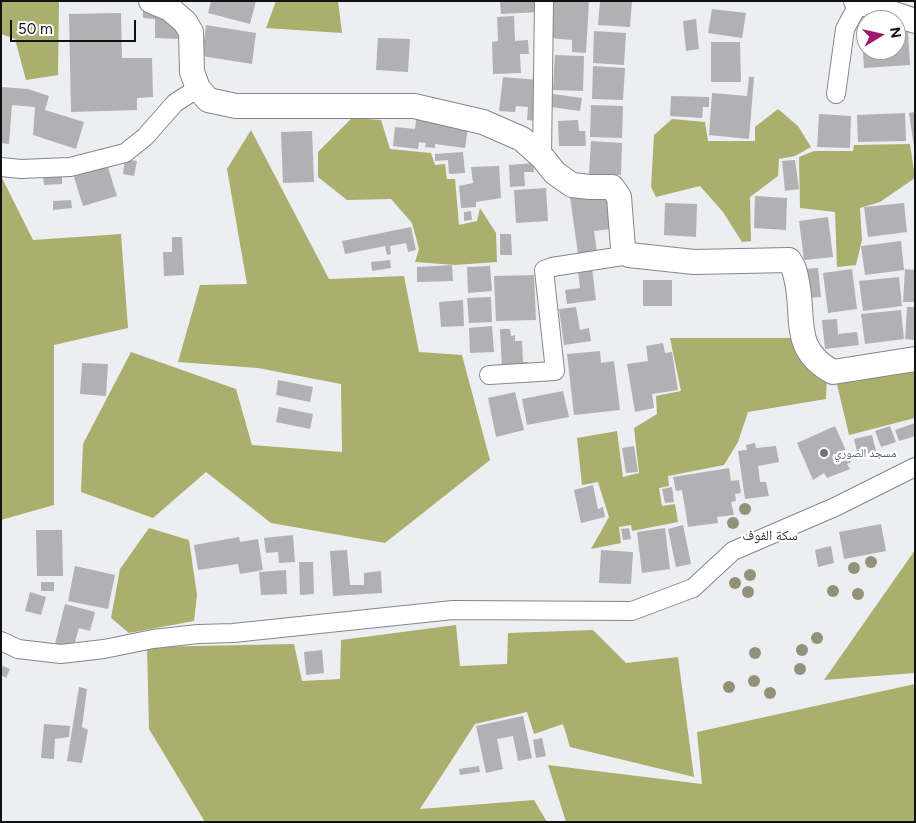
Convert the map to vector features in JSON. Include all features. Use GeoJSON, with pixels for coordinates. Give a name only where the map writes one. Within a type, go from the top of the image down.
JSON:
{"type":"FeatureCollection","features":[{"type":"Feature","properties":{"kind":"street"},"geometry":{"type":"LineString","coordinates":[[151,1],[170,9],[185,22],[191,32],[192,72],[198,88],[208,100],[236,106],[414,106],[483,122],[522,140],[542,157],[555,174],[572,184],[590,187],[612,187],[619,197],[623,248],[629,255]]}},
{"type":"Feature","properties":{"kind":"street"},"geometry":{"type":"LineString","coordinates":[[542,157],[544,1]]}},
{"type":"Feature","properties":{"kind":"street"},"geometry":{"type":"LineString","coordinates":[[836,94],[845,29],[857,2],[915,21]]}},
{"type":"Feature","properties":{"kind":"street"},"geometry":{"type":"LineString","coordinates":[[1,167],[70,167],[125,153],[145,137],[175,103],[198,88]]}},
{"type":"Feature","properties":{"kind":"street"},"geometry":{"type":"LineString","coordinates":[[489,375],[555,371],[544,270],[552,267],[629,255],[694,262],[789,260],[794,266],[798,288],[802,334],[809,352],[822,366],[833,372],[915,359]]}},
{"type":"Feature","properties":{"kind":"street"},"geometry":{"type":"LineString","coordinates":[[1,641],[18,650],[61,654],[198,634],[233,633],[452,610],[632,611],[693,588],[733,551],[835,507],[915,467]]}},
{"type":"Feature","properties":{"kind":"green space"},"geometry":{"type":"Polygon","coordinates":[[[1,1],[59,1],[58,75],[26,80],[15,39],[1,34],[1,1]]]}},
{"type":"Feature","properties":{"kind":"green space"},"geometry":{"type":"Polygon","coordinates":[[[276,1],[338,1],[342,33],[266,28],[276,1]]]}},
{"type":"Feature","properties":{"kind":"green space"},"geometry":{"type":"Polygon","coordinates":[[[778,109],[798,126],[811,147],[795,156],[779,159],[778,176],[750,197],[751,241],[742,242],[723,212],[700,186],[656,197],[651,187],[654,135],[672,119],[705,122],[708,141],[755,141],[755,127],[778,109]]]}},
{"type":"Feature","properties":{"kind":"green space"},"geometry":{"type":"Polygon","coordinates":[[[352,118],[381,120],[390,149],[431,153],[435,165],[445,164],[447,179],[455,179],[459,225],[477,221],[480,208],[496,233],[497,262],[455,265],[415,262],[419,249],[412,223],[391,199],[347,200],[318,177],[318,152],[352,118]]]}},
{"type":"Feature","properties":{"kind":"green space"},"geometry":{"type":"Polygon","coordinates":[[[251,130],[329,279],[404,276],[419,352],[462,355],[490,460],[385,543],[271,523],[206,472],[153,518],[81,492],[83,444],[131,352],[236,389],[252,445],[342,452],[341,384],[258,368],[178,362],[200,285],[247,284],[227,169],[251,130]]]}},
{"type":"Feature","properties":{"kind":"green space"},"geometry":{"type":"Polygon","coordinates":[[[910,144],[915,178],[880,202],[860,208],[862,240],[856,265],[837,267],[835,212],[800,208],[799,157],[814,151],[853,151],[854,145],[910,144]]]}},
{"type":"Feature","properties":{"kind":"green space"},"geometry":{"type":"Polygon","coordinates":[[[1,176],[33,240],[121,234],[128,328],[54,345],[54,505],[1,520],[1,176]]]}},
{"type":"Feature","properties":{"kind":"green space"},"geometry":{"type":"Polygon","coordinates":[[[670,338],[791,338],[827,375],[826,399],[748,412],[738,442],[724,465],[668,476],[669,486],[659,488],[662,506],[675,504],[678,522],[632,531],[631,525],[619,527],[621,543],[591,549],[609,517],[598,482],[582,485],[577,438],[617,431],[623,477],[639,473],[634,428],[657,414],[656,396],[681,391],[670,338]]]}},
{"type":"Feature","properties":{"kind":"green space"},"geometry":{"type":"Polygon","coordinates":[[[915,364],[915,418],[849,435],[835,376],[915,364]]]}},
{"type":"Feature","properties":{"kind":"green space"},"geometry":{"type":"Polygon","coordinates":[[[149,528],[189,540],[197,595],[194,621],[129,633],[111,618],[120,569],[149,528]]]}},
{"type":"Feature","properties":{"kind":"green space"},"geometry":{"type":"Polygon","coordinates":[[[915,550],[915,673],[824,680],[915,550]]]}},
{"type":"Feature","properties":{"kind":"green space"},"geometry":{"type":"Polygon","coordinates":[[[456,625],[460,666],[507,664],[508,633],[593,630],[626,663],[678,657],[694,777],[570,747],[563,724],[534,734],[527,712],[475,724],[420,809],[534,800],[547,822],[205,822],[149,729],[147,647],[294,644],[302,681],[340,679],[341,640],[456,625]]]}},
{"type":"Feature","properties":{"kind":"green space"},"geometry":{"type":"Polygon","coordinates":[[[915,684],[915,822],[566,822],[548,765],[702,784],[697,732],[915,684]]]}},
{"type":"Feature","properties":{"kind":"building"},"geometry":{"type":"Polygon","coordinates":[[[211,1],[256,1],[250,24],[208,13],[211,1]]]}},
{"type":"Feature","properties":{"kind":"building"},"geometry":{"type":"Polygon","coordinates":[[[500,1],[540,1],[541,12],[501,14],[500,1]]]}},
{"type":"Feature","properties":{"kind":"building"},"geometry":{"type":"Polygon","coordinates":[[[552,1],[589,1],[586,53],[572,52],[572,40],[550,38],[552,1]]]}},
{"type":"Feature","properties":{"kind":"building"},"geometry":{"type":"Polygon","coordinates":[[[600,1],[632,1],[630,27],[598,25],[600,1]]]}},
{"type":"Feature","properties":{"kind":"building"},"geometry":{"type":"Polygon","coordinates":[[[143,8],[181,24],[181,39],[155,38],[155,19],[143,18],[143,8]]]}},
{"type":"Feature","properties":{"kind":"building"},"geometry":{"type":"Polygon","coordinates":[[[712,9],[746,13],[742,38],[708,33],[712,9]]]}},
{"type":"Feature","properties":{"kind":"building"},"geometry":{"type":"Polygon","coordinates":[[[121,13],[122,58],[152,58],[153,97],[137,98],[137,110],[71,112],[69,14],[121,13]]]}},
{"type":"Feature","properties":{"kind":"building"},"geometry":{"type":"Polygon","coordinates":[[[514,16],[515,41],[528,40],[529,54],[520,54],[521,73],[493,74],[492,42],[498,41],[497,17],[514,16]]]}},
{"type":"Feature","properties":{"kind":"building"},"geometry":{"type":"Polygon","coordinates":[[[696,19],[699,49],[686,51],[683,21],[696,19]]]}},
{"type":"Feature","properties":{"kind":"building"},"geometry":{"type":"Polygon","coordinates":[[[206,25],[256,33],[252,64],[202,56],[206,25]]]}},
{"type":"Feature","properties":{"kind":"building"},"geometry":{"type":"Polygon","coordinates":[[[906,30],[908,31],[910,65],[864,68],[864,60],[906,60],[906,30]]]}},
{"type":"Feature","properties":{"kind":"building"},"geometry":{"type":"Polygon","coordinates":[[[594,31],[626,33],[624,65],[593,63],[594,31]]]}},
{"type":"Feature","properties":{"kind":"building"},"geometry":{"type":"Polygon","coordinates":[[[378,38],[410,39],[408,72],[376,70],[378,38]]]}},
{"type":"Feature","properties":{"kind":"building"},"geometry":{"type":"Polygon","coordinates":[[[711,42],[740,42],[741,82],[711,82],[711,42]]]}},
{"type":"Feature","properties":{"kind":"building"},"geometry":{"type":"Polygon","coordinates":[[[555,55],[584,56],[583,91],[553,90],[555,55]]]}},
{"type":"Feature","properties":{"kind":"building"},"geometry":{"type":"Polygon","coordinates":[[[593,66],[625,68],[623,100],[592,99],[593,66]]]}},
{"type":"Feature","properties":{"kind":"building"},"geometry":{"type":"Polygon","coordinates":[[[503,77],[539,80],[540,121],[527,120],[528,107],[516,106],[515,112],[499,111],[503,77]]]}},
{"type":"Feature","properties":{"kind":"building"},"geometry":{"type":"Polygon","coordinates":[[[749,77],[754,77],[749,139],[709,135],[712,93],[747,96],[749,77]]]}},
{"type":"Feature","properties":{"kind":"building"},"geometry":{"type":"Polygon","coordinates":[[[2,87],[28,89],[49,96],[45,110],[84,122],[76,149],[33,135],[35,107],[12,105],[9,144],[1,143],[2,87]]]}},
{"type":"Feature","properties":{"kind":"building"},"geometry":{"type":"Polygon","coordinates":[[[553,94],[582,98],[580,111],[551,107],[553,94]]]}},
{"type":"Feature","properties":{"kind":"building"},"geometry":{"type":"Polygon","coordinates":[[[671,96],[709,97],[709,107],[703,107],[702,118],[670,116],[671,96]]]}},
{"type":"Feature","properties":{"kind":"building"},"geometry":{"type":"Polygon","coordinates":[[[591,105],[623,106],[622,138],[590,137],[591,105]]]}},
{"type":"Feature","properties":{"kind":"building"},"geometry":{"type":"Polygon","coordinates":[[[915,112],[915,147],[914,147],[909,113],[915,112]]]}},
{"type":"Feature","properties":{"kind":"building"},"geometry":{"type":"Polygon","coordinates":[[[417,113],[469,120],[465,148],[435,144],[435,148],[425,147],[426,143],[419,142],[418,149],[393,146],[395,127],[415,129],[417,113]]]}},
{"type":"Feature","properties":{"kind":"building"},"geometry":{"type":"Polygon","coordinates":[[[905,113],[906,141],[858,142],[857,115],[905,113]]]}},
{"type":"Feature","properties":{"kind":"building"},"geometry":{"type":"Polygon","coordinates":[[[819,114],[851,116],[850,148],[817,147],[819,114]]]}},
{"type":"Feature","properties":{"kind":"building"},"geometry":{"type":"Polygon","coordinates":[[[578,120],[579,131],[585,131],[586,146],[559,146],[558,121],[578,120]]]}},
{"type":"Feature","properties":{"kind":"building"},"geometry":{"type":"Polygon","coordinates":[[[312,131],[314,182],[283,183],[281,132],[312,131]]]}},
{"type":"Feature","properties":{"kind":"building"},"geometry":{"type":"Polygon","coordinates":[[[591,141],[622,143],[621,175],[589,174],[591,141]]]}},
{"type":"Feature","properties":{"kind":"building"},"geometry":{"type":"Polygon","coordinates":[[[463,152],[465,173],[449,174],[448,160],[435,161],[435,154],[463,152]]]}},
{"type":"Feature","properties":{"kind":"building"},"geometry":{"type":"Polygon","coordinates":[[[125,159],[137,161],[134,176],[123,174],[125,159]]]}},
{"type":"Feature","properties":{"kind":"building"},"geometry":{"type":"Polygon","coordinates":[[[795,160],[799,189],[785,191],[782,161],[795,160]]]}},
{"type":"Feature","properties":{"kind":"building"},"geometry":{"type":"Polygon","coordinates":[[[106,161],[117,196],[83,206],[72,171],[106,161]]]}},
{"type":"Feature","properties":{"kind":"building"},"geometry":{"type":"Polygon","coordinates":[[[533,163],[534,172],[524,172],[525,186],[510,187],[509,165],[533,163]]]}},
{"type":"Feature","properties":{"kind":"building"},"geometry":{"type":"Polygon","coordinates":[[[499,166],[501,198],[476,202],[476,207],[461,208],[459,186],[473,183],[471,167],[499,166]]]}},
{"type":"Feature","properties":{"kind":"building"},"geometry":{"type":"Polygon","coordinates":[[[62,175],[62,184],[44,185],[43,176],[62,175]]]}},
{"type":"Feature","properties":{"kind":"building"},"geometry":{"type":"Polygon","coordinates":[[[546,188],[548,221],[516,223],[514,190],[546,188]]]}},
{"type":"Feature","properties":{"kind":"building"},"geometry":{"type":"Polygon","coordinates":[[[606,192],[611,229],[594,231],[597,252],[578,254],[570,197],[606,192]]]}},
{"type":"Feature","properties":{"kind":"building"},"geometry":{"type":"Polygon","coordinates":[[[755,196],[787,198],[786,230],[754,228],[755,196]]]}},
{"type":"Feature","properties":{"kind":"building"},"geometry":{"type":"Polygon","coordinates":[[[71,200],[72,208],[53,210],[53,201],[71,200]]]}},
{"type":"Feature","properties":{"kind":"building"},"geometry":{"type":"Polygon","coordinates":[[[665,203],[697,204],[696,237],[664,235],[665,203]]]}},
{"type":"Feature","properties":{"kind":"building"},"geometry":{"type":"Polygon","coordinates":[[[904,203],[907,232],[868,237],[864,207],[904,203]]]}},
{"type":"Feature","properties":{"kind":"building"},"geometry":{"type":"Polygon","coordinates":[[[471,211],[472,220],[464,221],[464,212],[471,211]]]}},
{"type":"Feature","properties":{"kind":"building"},"geometry":{"type":"Polygon","coordinates":[[[828,217],[833,257],[804,260],[799,221],[828,217]]]}},
{"type":"Feature","properties":{"kind":"building"},"geometry":{"type":"Polygon","coordinates":[[[411,227],[416,250],[408,252],[406,243],[390,246],[391,254],[387,255],[385,246],[345,254],[342,241],[411,227]]]}},
{"type":"Feature","properties":{"kind":"building"},"geometry":{"type":"Polygon","coordinates":[[[500,234],[511,234],[512,255],[500,255],[500,234]]]}},
{"type":"Feature","properties":{"kind":"building"},"geometry":{"type":"Polygon","coordinates":[[[172,237],[182,237],[184,275],[164,276],[163,252],[172,252],[172,237]]]}},
{"type":"Feature","properties":{"kind":"building"},"geometry":{"type":"Polygon","coordinates":[[[901,241],[904,270],[865,275],[861,246],[901,241]]]}},
{"type":"Feature","properties":{"kind":"building"},"geometry":{"type":"Polygon","coordinates":[[[390,260],[391,268],[372,271],[371,262],[390,260]]]}},
{"type":"Feature","properties":{"kind":"building"},"geometry":{"type":"Polygon","coordinates":[[[452,265],[453,281],[417,282],[417,267],[452,265]]]}},
{"type":"Feature","properties":{"kind":"building"},"geometry":{"type":"Polygon","coordinates":[[[490,266],[492,291],[468,293],[467,267],[490,266]]]}},
{"type":"Feature","properties":{"kind":"building"},"geometry":{"type":"Polygon","coordinates":[[[592,268],[596,300],[567,304],[565,290],[580,288],[578,270],[592,268]]]}},
{"type":"Feature","properties":{"kind":"building"},"geometry":{"type":"Polygon","coordinates":[[[818,268],[821,297],[808,298],[805,269],[818,268]]]}},
{"type":"Feature","properties":{"kind":"building"},"geometry":{"type":"Polygon","coordinates":[[[852,269],[857,309],[828,313],[823,273],[852,269]]]}},
{"type":"Feature","properties":{"kind":"building"},"geometry":{"type":"Polygon","coordinates":[[[905,269],[915,270],[915,302],[903,302],[905,269]]]}},
{"type":"Feature","properties":{"kind":"building"},"geometry":{"type":"Polygon","coordinates":[[[534,275],[536,320],[496,321],[494,276],[534,275]]]}},
{"type":"Feature","properties":{"kind":"building"},"geometry":{"type":"Polygon","coordinates":[[[899,277],[902,306],[863,311],[859,281],[899,277]]]}},
{"type":"Feature","properties":{"kind":"building"},"geometry":{"type":"Polygon","coordinates":[[[643,280],[672,280],[672,306],[643,306],[643,280]]]}},
{"type":"Feature","properties":{"kind":"building"},"geometry":{"type":"Polygon","coordinates":[[[491,297],[492,322],[469,323],[467,298],[491,297]]]}},
{"type":"Feature","properties":{"kind":"building"},"geometry":{"type":"Polygon","coordinates":[[[463,300],[464,326],[441,327],[439,302],[463,300]]]}},
{"type":"Feature","properties":{"kind":"building"},"geometry":{"type":"Polygon","coordinates":[[[576,307],[580,330],[589,328],[591,341],[564,345],[559,309],[576,307]]]}},
{"type":"Feature","properties":{"kind":"building"},"geometry":{"type":"Polygon","coordinates":[[[907,307],[915,307],[915,340],[905,339],[907,307]]]}},
{"type":"Feature","properties":{"kind":"building"},"geometry":{"type":"Polygon","coordinates":[[[901,310],[904,339],[865,344],[861,314],[901,310]]]}},
{"type":"Feature","properties":{"kind":"building"},"geometry":{"type":"Polygon","coordinates":[[[837,319],[838,334],[857,332],[859,345],[825,349],[822,320],[837,319]]]}},
{"type":"Feature","properties":{"kind":"building"},"geometry":{"type":"Polygon","coordinates":[[[492,326],[494,352],[470,353],[469,328],[492,326]]]}},
{"type":"Feature","properties":{"kind":"building"},"geometry":{"type":"Polygon","coordinates":[[[500,329],[510,329],[511,336],[515,335],[515,341],[522,341],[523,362],[528,362],[529,367],[502,369],[500,329]]]}},
{"type":"Feature","properties":{"kind":"building"},"geometry":{"type":"Polygon","coordinates":[[[663,343],[665,353],[672,352],[678,390],[652,394],[654,408],[635,412],[627,364],[648,361],[646,346],[663,343]]]}},
{"type":"Feature","properties":{"kind":"building"},"geometry":{"type":"Polygon","coordinates":[[[600,351],[601,363],[614,361],[620,410],[574,415],[567,354],[600,351]]]}},
{"type":"Feature","properties":{"kind":"building"},"geometry":{"type":"Polygon","coordinates":[[[82,363],[108,364],[106,396],[80,394],[82,363]]]}},
{"type":"Feature","properties":{"kind":"building"},"geometry":{"type":"Polygon","coordinates":[[[278,380],[313,387],[310,402],[276,395],[278,380]]]}},
{"type":"Feature","properties":{"kind":"building"},"geometry":{"type":"Polygon","coordinates":[[[563,391],[569,417],[527,425],[522,399],[563,391]]]}},
{"type":"Feature","properties":{"kind":"building"},"geometry":{"type":"Polygon","coordinates":[[[515,392],[524,430],[496,437],[488,398],[515,392]]]}},
{"type":"Feature","properties":{"kind":"building"},"geometry":{"type":"Polygon","coordinates":[[[279,407],[313,414],[310,429],[276,422],[279,407]]]}},
{"type":"Feature","properties":{"kind":"building"},"geometry":{"type":"Polygon","coordinates":[[[915,423],[915,436],[899,441],[895,430],[915,423]]]}},
{"type":"Feature","properties":{"kind":"building","name":"مسجد الصوري"},"geometry":{"type":"Polygon","coordinates":[[[835,426],[851,462],[847,464],[850,469],[827,478],[824,473],[813,480],[797,443],[835,426]]]}},
{"type":"Feature","properties":{"kind":"building"},"geometry":{"type":"Polygon","coordinates":[[[890,426],[896,442],[881,447],[875,431],[890,426]]]}},
{"type":"Feature","properties":{"kind":"building"},"geometry":{"type":"Polygon","coordinates":[[[872,435],[876,451],[858,456],[854,439],[872,435]]]}},
{"type":"Feature","properties":{"kind":"building"},"geometry":{"type":"Polygon","coordinates":[[[755,443],[756,448],[776,446],[779,462],[758,466],[760,482],[766,482],[769,496],[745,499],[738,451],[747,450],[746,445],[755,443]]]}},
{"type":"Feature","properties":{"kind":"building"},"geometry":{"type":"Polygon","coordinates":[[[634,446],[638,472],[626,473],[622,448],[634,446]]]}},
{"type":"Feature","properties":{"kind":"building"},"geometry":{"type":"Polygon","coordinates":[[[729,468],[731,481],[739,480],[741,493],[735,494],[736,501],[731,502],[734,515],[717,517],[718,523],[688,527],[682,490],[676,491],[673,477],[729,468]]]}},
{"type":"Feature","properties":{"kind":"building"},"geometry":{"type":"Polygon","coordinates":[[[593,485],[598,509],[603,507],[605,517],[581,523],[574,490],[593,485]]]}},
{"type":"Feature","properties":{"kind":"building"},"geometry":{"type":"Polygon","coordinates":[[[672,487],[674,502],[665,503],[662,489],[672,487]]]}},
{"type":"Feature","properties":{"kind":"building"},"geometry":{"type":"Polygon","coordinates":[[[881,524],[886,551],[844,559],[839,532],[881,524]]]}},
{"type":"Feature","properties":{"kind":"building"},"geometry":{"type":"Polygon","coordinates":[[[683,525],[691,564],[676,567],[668,529],[683,525]]]}},
{"type":"Feature","properties":{"kind":"building"},"geometry":{"type":"Polygon","coordinates":[[[629,528],[631,539],[623,540],[621,529],[629,528]]]}},
{"type":"Feature","properties":{"kind":"building"},"geometry":{"type":"Polygon","coordinates":[[[665,528],[670,569],[642,573],[637,532],[665,528]]]}},
{"type":"Feature","properties":{"kind":"building"},"geometry":{"type":"Polygon","coordinates":[[[36,530],[62,530],[63,576],[37,576],[36,530]]]}},
{"type":"Feature","properties":{"kind":"building"},"geometry":{"type":"Polygon","coordinates":[[[293,535],[295,562],[279,563],[278,552],[266,553],[264,538],[293,535]]]}},
{"type":"Feature","properties":{"kind":"building"},"geometry":{"type":"Polygon","coordinates":[[[239,537],[240,542],[258,539],[263,570],[240,574],[238,564],[198,570],[194,545],[239,537]]]}},
{"type":"Feature","properties":{"kind":"building"},"geometry":{"type":"Polygon","coordinates":[[[831,546],[834,563],[818,567],[815,550],[831,546]]]}},
{"type":"Feature","properties":{"kind":"building"},"geometry":{"type":"Polygon","coordinates":[[[347,550],[350,585],[364,585],[364,573],[381,571],[382,593],[333,596],[330,551],[347,550]]]}},
{"type":"Feature","properties":{"kind":"building"},"geometry":{"type":"Polygon","coordinates":[[[601,550],[633,552],[631,584],[599,583],[601,550]]]}},
{"type":"Feature","properties":{"kind":"building"},"geometry":{"type":"Polygon","coordinates":[[[299,562],[313,562],[314,594],[300,595],[299,562]]]}},
{"type":"Feature","properties":{"kind":"building"},"geometry":{"type":"Polygon","coordinates":[[[75,566],[115,575],[108,609],[68,601],[75,566]]]}},
{"type":"Feature","properties":{"kind":"building"},"geometry":{"type":"Polygon","coordinates":[[[286,570],[287,594],[261,595],[259,572],[286,570]]]}},
{"type":"Feature","properties":{"kind":"building"},"geometry":{"type":"Polygon","coordinates":[[[41,582],[54,582],[54,591],[41,591],[41,582]]]}},
{"type":"Feature","properties":{"kind":"building"},"geometry":{"type":"Polygon","coordinates":[[[30,592],[46,597],[41,615],[25,611],[30,592]]]}},
{"type":"Feature","properties":{"kind":"building"},"geometry":{"type":"Polygon","coordinates":[[[65,604],[95,612],[90,631],[79,628],[73,649],[55,644],[65,604]]]}},
{"type":"Feature","properties":{"kind":"building"},"geometry":{"type":"Polygon","coordinates":[[[322,650],[324,673],[306,675],[304,652],[322,650]]]}},
{"type":"Feature","properties":{"kind":"building"},"geometry":{"type":"Polygon","coordinates":[[[3,666],[10,669],[6,678],[1,675],[3,666]]]}},
{"type":"Feature","properties":{"kind":"building"},"geometry":{"type":"Polygon","coordinates":[[[79,687],[87,689],[82,727],[88,730],[82,763],[67,761],[79,687]]]}},
{"type":"Feature","properties":{"kind":"building"},"geometry":{"type":"Polygon","coordinates":[[[523,716],[532,758],[518,761],[513,736],[497,739],[503,769],[486,773],[476,726],[523,716]]]}},
{"type":"Feature","properties":{"kind":"building"},"geometry":{"type":"Polygon","coordinates":[[[44,724],[70,726],[69,737],[55,739],[54,759],[41,758],[44,724]]]}},
{"type":"Feature","properties":{"kind":"building"},"geometry":{"type":"Polygon","coordinates":[[[542,738],[546,756],[536,758],[533,740],[542,738]]]}},
{"type":"Feature","properties":{"kind":"building"},"geometry":{"type":"Polygon","coordinates":[[[479,766],[480,772],[460,775],[459,769],[479,766]]]}},
{"type":"Feature","properties":{"kind":"place","name":"مسجد الصوري"},"geometry":{"type":"Point","coordinates":[824,453]}},
{"type":"Feature","properties":{"kind":"district","name":"سكة الفوف"},"geometry":{"type":"Point","coordinates":[770,536]}}]}
